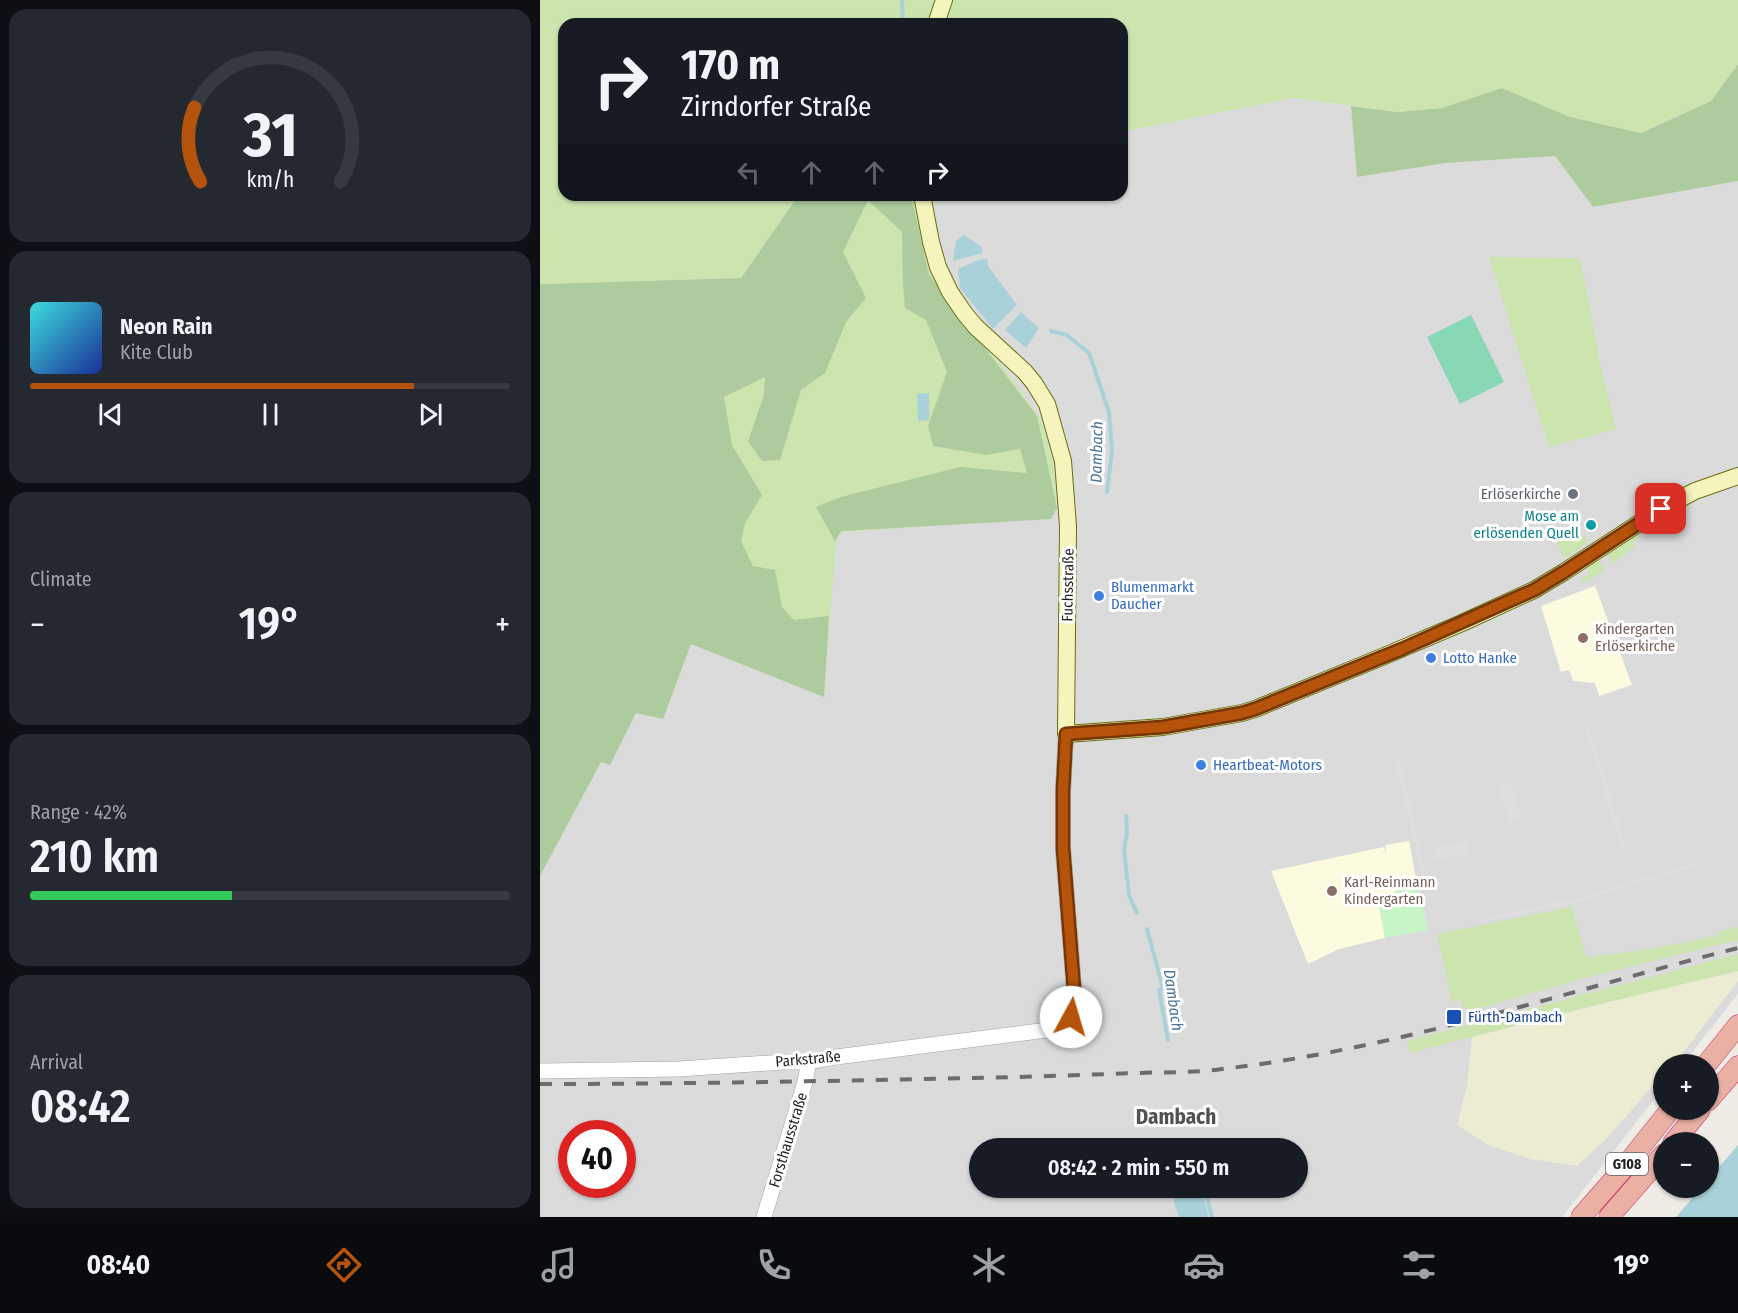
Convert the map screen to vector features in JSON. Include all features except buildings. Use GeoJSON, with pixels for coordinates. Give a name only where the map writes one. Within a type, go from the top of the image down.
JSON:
{"type":"FeatureCollection","features":[{"type":"Feature","properties":{"kind":"highway"},"geometry":{"type":"LineString","coordinates":[[1715,1054],[1738,1025]]}},
{"type":"Feature","properties":{"kind":"highway"},"geometry":{"type":"LineString","coordinates":[[1719,1088],[1738,1066]]}},
{"type":"Feature","properties":{"kind":"highway","name":"G108"},"geometry":{"type":"LineString","coordinates":[[1581,1217],[1662,1120]]}},
{"type":"Feature","properties":{"kind":"highway"},"geometry":{"type":"LineString","coordinates":[[1682,1132],[1692,1120]]}},
{"type":"Feature","properties":{"kind":"highway","name":"G108"},"geometry":{"type":"LineString","coordinates":[[1609,1217],[1653,1167]]}},
{"type":"Feature","properties":{"kind":"main road"},"geometry":{"type":"LineString","coordinates":[[938,18],[944,0]]}},
{"type":"Feature","properties":{"kind":"main road","name":"Fuchsstraße"},"geometry":{"type":"LineString","coordinates":[[923,201],[938,267],[950,292],[964,314],[976,327],[1034,383],[1047,404],[1063,461],[1068,526],[1066,734]]}},
{"type":"Feature","properties":{"kind":"main road"},"geometry":{"type":"LineString","coordinates":[[1066,734],[1163,727],[1255,709],[1402,649],[1534,590],[1661,509],[1695,491],[1738,476]]}},
{"type":"Feature","properties":{"kind":"street","name":"Fuchsstraße"},"geometry":{"type":"LineString","coordinates":[[1066,734],[1063,848],[1075,1002],[1071,1017]]}},
{"type":"Feature","properties":{"kind":"street","name":"Parkstraße"},"geometry":{"type":"LineString","coordinates":[[540,1071],[679,1069],[809,1062],[1055,1029],[1071,1017]]}},
{"type":"Feature","properties":{"kind":"street","name":"Forsthausstraße"},"geometry":{"type":"LineString","coordinates":[[764,1217],[806,1082],[809,1062]]}},
{"type":"Feature","properties":{"kind":"shaded area"},"geometry":{"type":"Polygon","coordinates":[[[1294,98],[1351,106],[1358,177],[1446,163],[1555,156],[1593,207],[1738,181],[1738,994],[1691,1054],[1653,1054],[1653,1101],[1562,1217],[540,1217],[540,734],[876,201],[1128,201],[1128,131],[1294,98]]]}},
{"type":"Feature","properties":{"kind":"shaded area","name":"Kindergarten Erlöserkirche"},"geometry":{"type":"Polygon","coordinates":[[[1595,586],[1632,685],[1599,696],[1595,683],[1573,681],[1569,670],[1561,672],[1541,606],[1595,586]]]}},
{"type":"Feature","properties":{"kind":"shaded area"},"geometry":{"type":"Polygon","coordinates":[[[1588,728],[1627,850],[1624,852],[1586,729],[1588,728]]]}},
{"type":"Feature","properties":{"kind":"shaded area"},"geometry":{"type":"Polygon","coordinates":[[[1399,756],[1427,882],[1424,883],[1395,758],[1399,756]]]}},
{"type":"Feature","properties":{"kind":"shaded area"},"geometry":{"type":"Polygon","coordinates":[[[1511,783],[1521,818],[1509,822],[1498,787],[1511,783]]]}},
{"type":"Feature","properties":{"kind":"shaded area"},"geometry":{"type":"Polygon","coordinates":[[[1409,841],[1417,884],[1400,888],[1379,904],[1385,938],[1339,949],[1308,964],[1271,871],[1384,847],[1387,856],[1385,845],[1409,841]]]}},
{"type":"Feature","properties":{"kind":"shaded area"},"geometry":{"type":"Polygon","coordinates":[[[1465,841],[1468,853],[1436,861],[1433,849],[1465,841]]]}},
{"type":"Feature","properties":{"kind":"shaded area"},"geometry":{"type":"Polygon","coordinates":[[[1703,860],[1699,864],[1590,899],[1540,911],[1481,921],[1481,919],[1589,895],[1703,860]]]}},
{"type":"Feature","properties":{"kind":"shaded area"},"geometry":{"type":"Polygon","coordinates":[[[1738,971],[1738,981],[1681,1054],[1653,1054],[1653,1085],[1608,1137],[1577,1166],[1531,1159],[1490,1146],[1457,1125],[1467,1086],[1472,1037],[1738,971]]]}},
{"type":"Feature","properties":{"kind":"green space"},"geometry":{"type":"Polygon","coordinates":[[[540,0],[1738,0],[1738,64],[1711,101],[1641,133],[1570,117],[1502,88],[1442,108],[1397,112],[1294,98],[1128,131],[1128,18],[558,18],[558,201],[795,201],[741,278],[540,284],[540,0]]]}},
{"type":"Feature","properties":{"kind":"green space"},"geometry":{"type":"Polygon","coordinates":[[[1738,64],[1738,181],[1593,207],[1555,156],[1446,163],[1357,177],[1351,106],[1397,112],[1442,108],[1502,88],[1570,117],[1641,133],[1711,101],[1738,64]]]}},
{"type":"Feature","properties":{"kind":"green space"},"geometry":{"type":"Polygon","coordinates":[[[795,201],[868,201],[843,252],[866,298],[846,322],[825,373],[801,390],[780,460],[762,461],[748,441],[764,395],[765,377],[724,397],[732,445],[762,495],[745,523],[741,541],[753,566],[775,570],[782,607],[794,620],[829,616],[824,697],[691,644],[663,719],[636,713],[610,765],[601,762],[540,876],[540,284],[741,278],[795,201]]]}},
{"type":"Feature","properties":{"kind":"green space"},"geometry":{"type":"Polygon","coordinates":[[[798,201],[917,201],[929,271],[951,304],[1015,382],[1040,419],[1053,460],[1057,507],[1050,518],[842,532],[836,541],[824,697],[712,652],[572,579],[540,289],[744,283],[798,201]]]}},
{"type":"Feature","properties":{"kind":"green space"},"geometry":{"type":"Polygon","coordinates":[[[869,201],[912,201],[929,275],[1037,416],[1057,508],[1051,519],[841,531],[835,541],[816,507],[841,497],[960,467],[1027,473],[1020,449],[986,455],[933,446],[928,426],[947,372],[926,320],[905,308],[902,232],[869,201]]]}},
{"type":"Feature","properties":{"kind":"green space"},"geometry":{"type":"Polygon","coordinates":[[[1489,257],[1580,258],[1604,382],[1616,429],[1549,447],[1489,257]]]}},
{"type":"Feature","properties":{"kind":"green space"},"geometry":{"type":"Polygon","coordinates":[[[1471,315],[1504,382],[1460,404],[1427,337],[1471,315]]]}},
{"type":"Feature","properties":{"kind":"green space"},"geometry":{"type":"Polygon","coordinates":[[[1578,529],[1581,536],[1585,535],[1587,543],[1564,559],[1555,537],[1578,529]]]}},
{"type":"Feature","properties":{"kind":"green space"},"geometry":{"type":"Polygon","coordinates":[[[1636,536],[1640,537],[1633,542],[1636,546],[1613,563],[1605,551],[1636,536]]]}},
{"type":"Feature","properties":{"kind":"green space"},"geometry":{"type":"Polygon","coordinates":[[[1597,557],[1605,570],[1584,583],[1581,579],[1589,573],[1586,568],[1587,564],[1597,557]]]}},
{"type":"Feature","properties":{"kind":"green space"},"geometry":{"type":"Polygon","coordinates":[[[1417,884],[1428,930],[1385,938],[1379,904],[1400,888],[1417,884]]]}},
{"type":"Feature","properties":{"kind":"green space"},"geometry":{"type":"Polygon","coordinates":[[[1572,907],[1586,957],[1686,942],[1719,935],[1718,932],[1738,927],[1738,940],[1585,978],[1469,1011],[1464,1008],[1461,1000],[1452,1002],[1437,934],[1572,907]]]}},
{"type":"Feature","properties":{"kind":"green space"},"geometry":{"type":"Polygon","coordinates":[[[1738,954],[1738,971],[1410,1053],[1407,1041],[1738,954]]]}},
{"type":"Feature","properties":{"kind":"water"},"geometry":{"type":"Polygon","coordinates":[[[964,235],[982,247],[982,253],[953,261],[956,241],[964,235]]]}},
{"type":"Feature","properties":{"kind":"water"},"geometry":{"type":"Polygon","coordinates":[[[987,259],[988,266],[1017,305],[993,329],[960,288],[958,269],[978,260],[987,259]]]}},
{"type":"Feature","properties":{"kind":"water"},"geometry":{"type":"Polygon","coordinates":[[[1021,312],[1039,328],[1026,348],[1005,330],[1021,312]]]}},
{"type":"Feature","properties":{"kind":"water"},"geometry":{"type":"Polygon","coordinates":[[[929,393],[929,420],[918,421],[917,394],[929,393]]]}},
{"type":"Feature","properties":{"kind":"water"},"geometry":{"type":"Polygon","coordinates":[[[1738,1145],[1738,1217],[1676,1217],[1692,1198],[1719,1198],[1719,1167],[1738,1145]]]}},
{"type":"Feature","properties":{"kind":"water"},"geometry":{"type":"Polygon","coordinates":[[[1204,1198],[1209,1217],[1179,1217],[1174,1199],[1204,1198]]]}},
{"type":"Feature","properties":{"kind":"waterway","name":"Dambach"},"geometry":{"type":"LineString","coordinates":[[902,0],[903,18]]}},
{"type":"Feature","properties":{"kind":"waterway","name":"Dambach"},"geometry":{"type":"LineString","coordinates":[[1051,331],[1067,335],[1089,353],[1109,412],[1112,451],[1107,492]]}},
{"type":"Feature","properties":{"kind":"waterway","name":"Dambach"},"geometry":{"type":"LineString","coordinates":[[1126,816],[1127,832],[1124,849],[1129,895],[1137,913]]}},
{"type":"Feature","properties":{"kind":"waterway","name":"Dambach"},"geometry":{"type":"LineString","coordinates":[[1147,929],[1163,988],[1159,990],[1168,1040]]}},
{"type":"Feature","properties":{"kind":"waterway","name":"Dambach"},"geometry":{"type":"LineString","coordinates":[[1207,1198],[1212,1217]]}},
{"type":"Feature","properties":{"kind":"railway"},"geometry":{"type":"LineString","coordinates":[[540,1084],[919,1079],[1211,1070],[1288,1060],[1418,1033],[1738,948]]}},
{"type":"Feature","properties":{"kind":"place","name":"Erlöserkirche"},"geometry":{"type":"Point","coordinates":[1573,494]}},
{"type":"Feature","properties":{"kind":"place","name":"Mose am erlösenden Quell"},"geometry":{"type":"Point","coordinates":[1591,525]}},
{"type":"Feature","properties":{"kind":"place","name":"Blumenmarkt Daucher"},"geometry":{"type":"Point","coordinates":[1099,596]}},
{"type":"Feature","properties":{"kind":"place","name":"Kindergarten Erlöserkirche"},"geometry":{"type":"Point","coordinates":[1583,638]}},
{"type":"Feature","properties":{"kind":"place","name":"Lotto Hanke"},"geometry":{"type":"Point","coordinates":[1431,658]}},
{"type":"Feature","properties":{"kind":"place","name":"Heartbeat-Motors"},"geometry":{"type":"Point","coordinates":[1201,765]}},
{"type":"Feature","properties":{"kind":"place","name":"Karl-Reinmann Kindergarten"},"geometry":{"type":"Point","coordinates":[1332,891]}},
{"type":"Feature","properties":{"kind":"place","name":"Fürth-Dambach"},"geometry":{"type":"Point","coordinates":[1454,1017]}},
{"type":"Feature","properties":{"kind":"district","name":"Dambach"},"geometry":{"type":"Point","coordinates":[1176,1117]}},
{"type":"Feature","properties":{"kind":"route"},"geometry":{"type":"LineString","coordinates":[[1071,1017],[1075,1002],[1063,848],[1066,734],[1163,727],[1255,709],[1402,649],[1534,590],[1661,509]]}}]}
